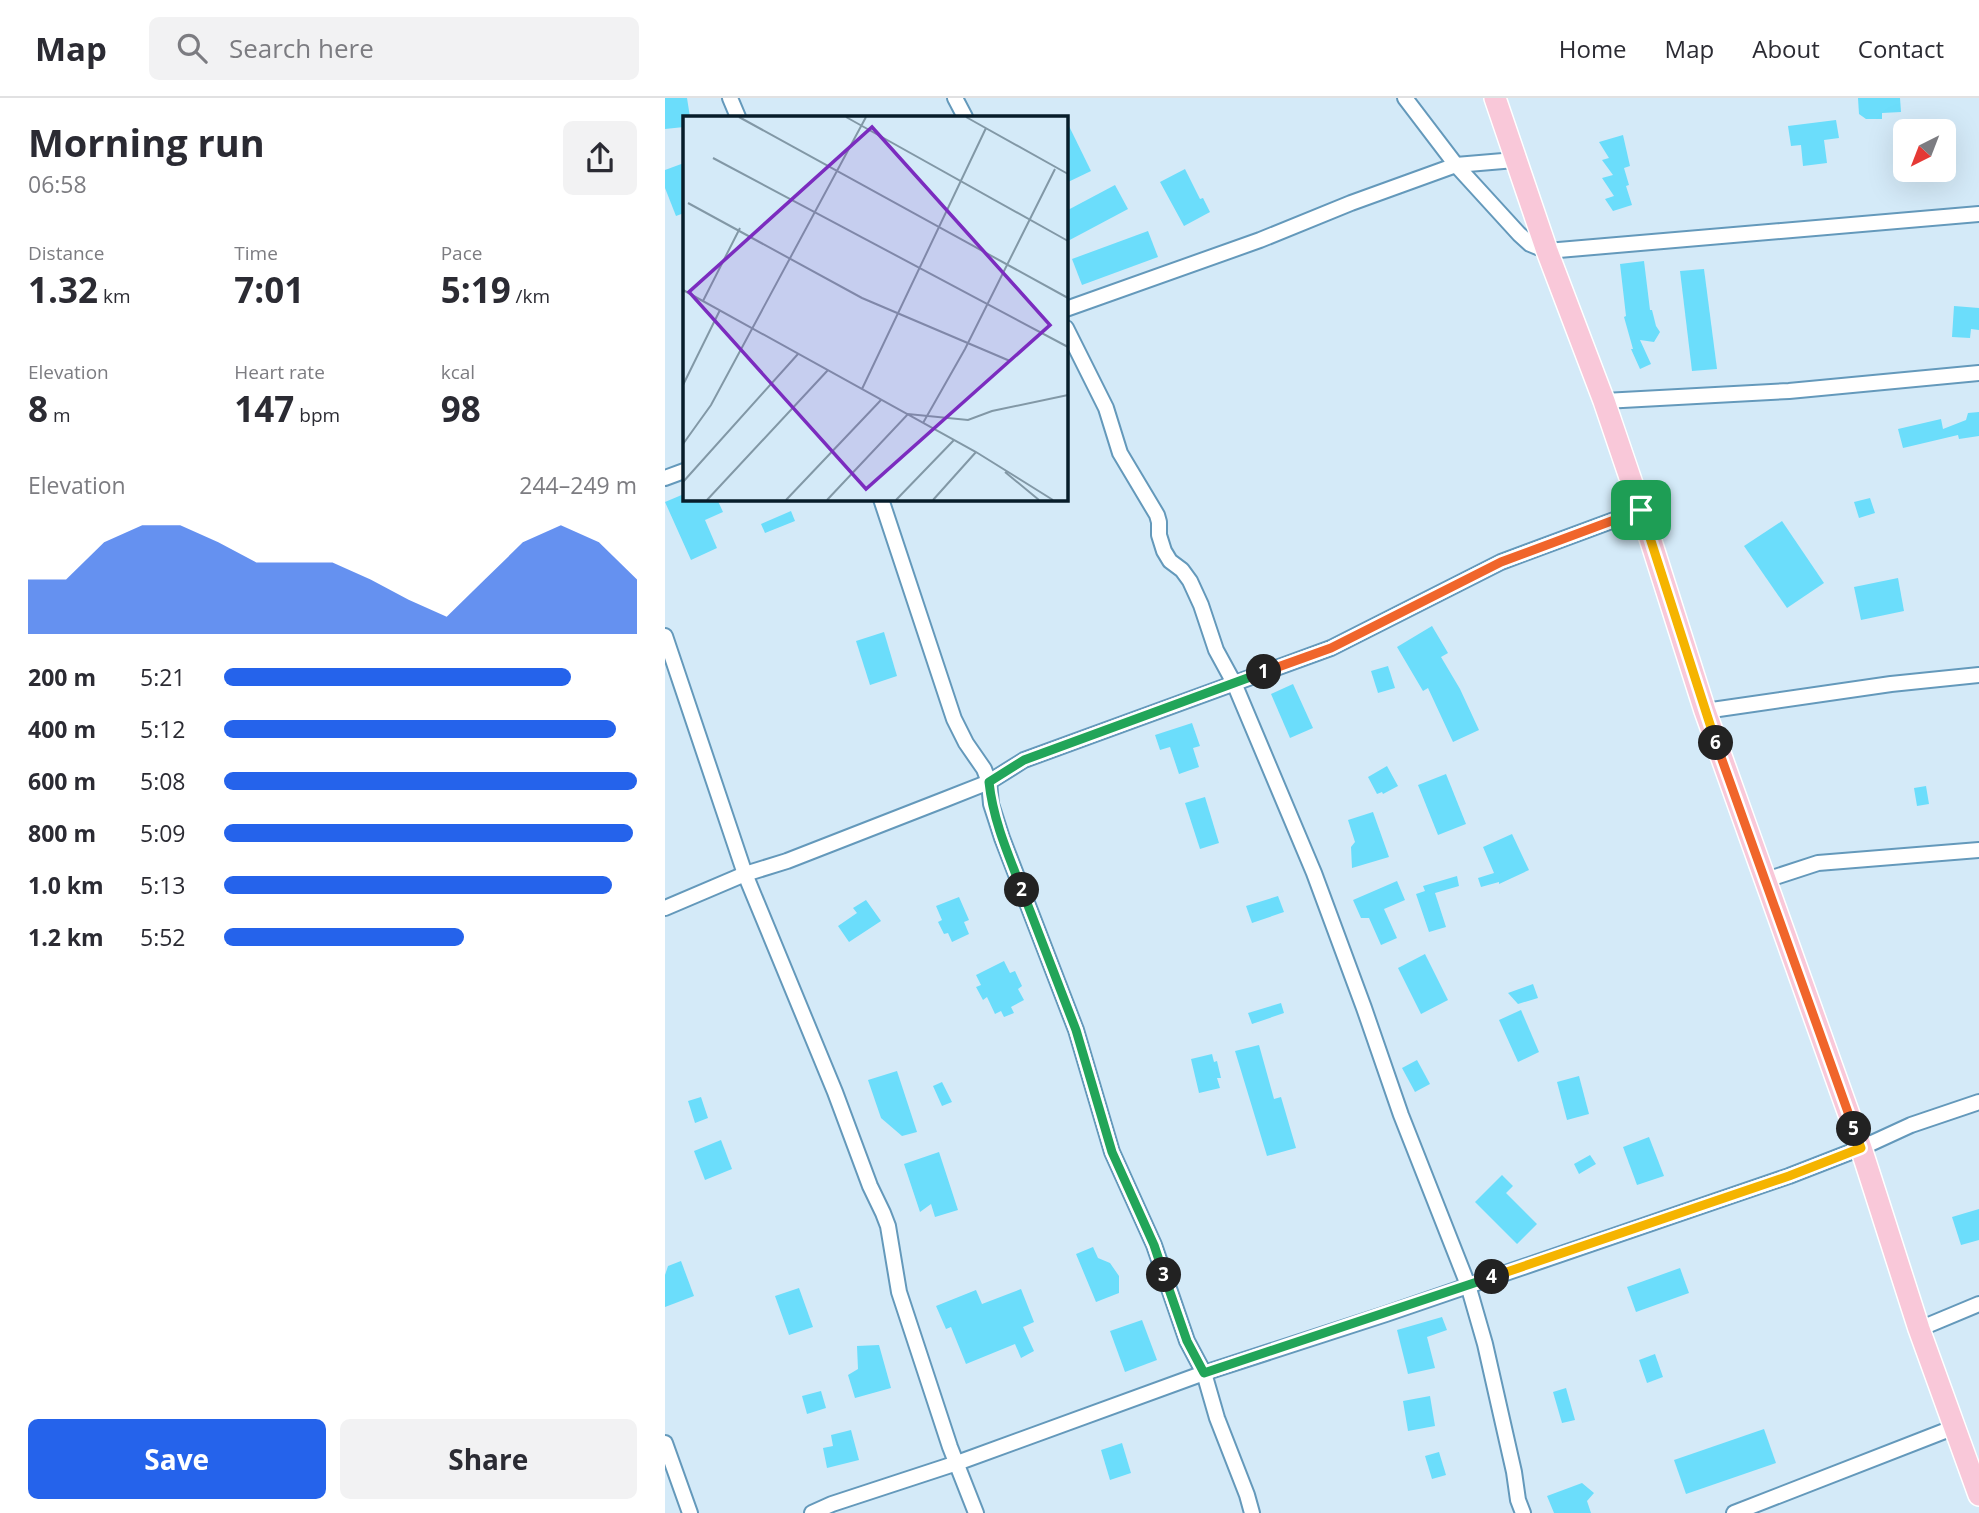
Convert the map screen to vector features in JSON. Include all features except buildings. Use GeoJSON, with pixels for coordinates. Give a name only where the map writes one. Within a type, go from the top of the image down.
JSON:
{"type":"FeatureCollection","features":[{"type":"Feature","properties":{"kind":"main road"},"geometry":{"type":"LineString","coordinates":[[1495,98],[1547,251],[1604,401],[1705,710],[1861,1148],[1919,1329],[1979,1495]]}},
{"type":"Feature","properties":{"kind":"street"},"geometry":{"type":"LineString","coordinates":[[730,98],[738,116]]}},
{"type":"Feature","properties":{"kind":"street"},"geometry":{"type":"LineString","coordinates":[[955,98],[964,116]]}},
{"type":"Feature","properties":{"kind":"street"},"geometry":{"type":"LineString","coordinates":[[1405,98],[1456,164],[1518,234],[1530,244],[1547,251],[1979,214]]}},
{"type":"Feature","properties":{"kind":"street"},"geometry":{"type":"LineString","coordinates":[[1067,309],[1260,240],[1456,164],[1515,160]]}},
{"type":"Feature","properties":{"kind":"street"},"geometry":{"type":"LineString","coordinates":[[1067,330],[1106,408],[1120,453],[1157,515],[1164,551],[1190,581],[1201,605],[1216,650],[1234,683],[1314,873],[1401,1115],[1468,1285],[1485,1344],[1523,1513]]}},
{"type":"Feature","properties":{"kind":"street"},"geometry":{"type":"LineString","coordinates":[[1604,401],[1789,391],[1979,373]]}},
{"type":"Feature","properties":{"kind":"street"},"geometry":{"type":"LineString","coordinates":[[665,478],[683,471]]}},
{"type":"Feature","properties":{"kind":"street"},"geometry":{"type":"LineString","coordinates":[[881,500],[954,719],[989,782],[991,804],[1002,838],[1076,1030],[1112,1152],[1154,1245],[1187,1341],[1204,1373],[1217,1418],[1252,1513]]}},
{"type":"Feature","properties":{"kind":"street"},"geometry":{"type":"LineString","coordinates":[[665,908],[745,874],[787,861],[989,782],[1024,760],[1331,648],[1501,562],[1641,510]]}},
{"type":"Feature","properties":{"kind":"street"},"geometry":{"type":"LineString","coordinates":[[665,636],[745,874],[835,1092],[870,1186],[884,1213],[899,1292],[950,1447],[976,1513]]}},
{"type":"Feature","properties":{"kind":"street"},"geometry":{"type":"LineString","coordinates":[[1705,710],[1891,684],[1979,675]]}},
{"type":"Feature","properties":{"kind":"street"},"geometry":{"type":"LineString","coordinates":[[1766,880],[1818,863],[1979,850]]}},
{"type":"Feature","properties":{"kind":"street"},"geometry":{"type":"LineString","coordinates":[[813,1513],[1204,1373],[1789,1176],[1911,1125],[1979,1102]]}},
{"type":"Feature","properties":{"kind":"street"},"geometry":{"type":"LineString","coordinates":[[1919,1329],[1979,1304]]}},
{"type":"Feature","properties":{"kind":"street"},"geometry":{"type":"LineString","coordinates":[[1734,1513],[1955,1427]]}},
{"type":"Feature","properties":{"kind":"street"},"geometry":{"type":"LineString","coordinates":[[665,1443],[690,1513]]}},
{"type":"Feature","properties":{"kind":"route"},"geometry":{"type":"LineString","coordinates":[[1641,510],[1705,710],[1861,1148],[1789,1176],[1386,1314],[1204,1373],[1187,1341],[1154,1245],[1112,1152],[1076,1030],[1002,838],[991,804],[989,782],[1024,760],[1331,648],[1501,562],[1641,510]]}}]}
